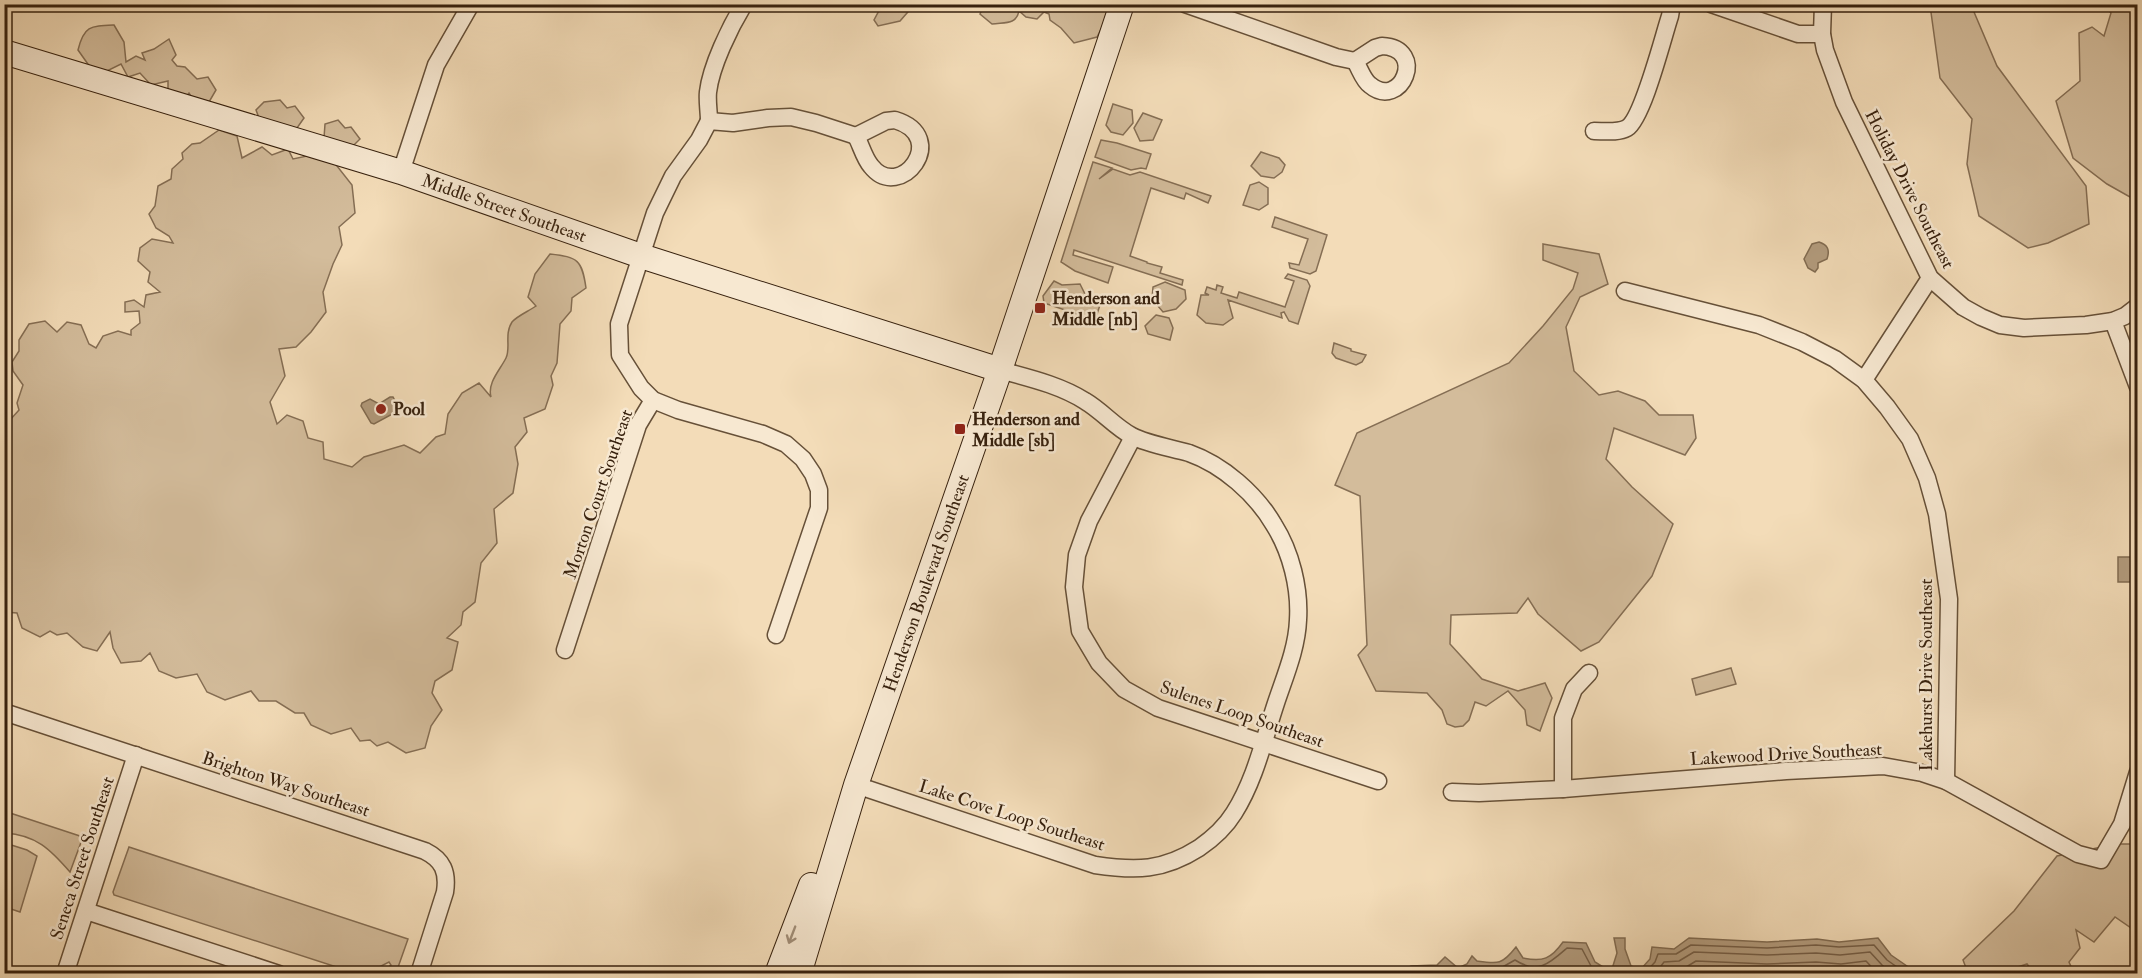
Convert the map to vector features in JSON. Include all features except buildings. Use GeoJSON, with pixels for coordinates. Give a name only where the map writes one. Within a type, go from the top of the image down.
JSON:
{"type":"FeatureCollection","features":[{"type":"Feature","properties":{"kind":"main road","name":"Henderson Boulevard Southeast"},"geometry":{"type":"LineString","coordinates":[[799,974],[856,785],[1000,370],[1122,4]]}},
{"type":"Feature","properties":{"kind":"main road","name":"Middle Street Southeast"},"geometry":{"type":"LineString","coordinates":[[4,52],[401,172],[641,256],[1000,370]]}},
{"type":"Feature","properties":{"kind":"main road","name":"Henderson Boulevard Southeast"},"geometry":{"type":"LineString","coordinates":[[777,974],[835,822],[856,785]]}},
{"type":"Feature","properties":{"kind":"street"},"geometry":{"type":"LineString","coordinates":[[401,172],[436,65],[471,4]]}},
{"type":"Feature","properties":{"kind":"street"},"geometry":{"type":"LineString","coordinates":[[744,4],[722,47],[708,92],[709,121],[733,123],[790,117],[856,136]]}},
{"type":"Feature","properties":{"kind":"street"},"geometry":{"type":"LineString","coordinates":[[1185,4],[1336,57],[1355,61]]}},
{"type":"Feature","properties":{"kind":"street"},"geometry":{"type":"LineString","coordinates":[[1594,131],[1625,129],[1632,124],[1640,109],[1672,4]]}},
{"type":"Feature","properties":{"kind":"street"},"geometry":{"type":"LineString","coordinates":[[1711,4],[1798,34],[1822,34]]}},
{"type":"Feature","properties":{"kind":"street","name":"Holiday Drive Southeast"},"geometry":{"type":"LineString","coordinates":[[1822,4],[1822,34],[1825,51],[1844,102],[1930,278],[1963,307],[2000,325],[2045,328],[2086,325],[2114,321],[2138,306]]}},
{"type":"Feature","properties":{"kind":"street","name":"Morton Court Southeast"},"geometry":{"type":"LineString","coordinates":[[565,650],[638,425],[653,400],[641,388],[620,355],[618,324],[654,213],[673,176],[699,141],[709,121]]}},
{"type":"Feature","properties":{"kind":"street"},"geometry":{"type":"LineString","coordinates":[[1864,380],[1930,278]]}},
{"type":"Feature","properties":{"kind":"street","name":"Lakehurst Drive Southeast"},"geometry":{"type":"LineString","coordinates":[[1625,291],[1759,325],[1802,342],[1835,359],[1864,380],[1910,439],[1927,478],[1937,514],[1949,599],[1946,780]]}},
{"type":"Feature","properties":{"kind":"street"},"geometry":{"type":"LineString","coordinates":[[2114,321],[2138,387]]}},
{"type":"Feature","properties":{"kind":"street","name":"Lake Cove Loop Southeast"},"geometry":{"type":"LineString","coordinates":[[856,785],[1095,865],[1127,870],[1156,867],[1200,848],[1220,831],[1234,813],[1251,778],[1294,647],[1298,621],[1298,595],[1293,569],[1274,524],[1254,498],[1229,475],[1191,454],[1133,437],[1086,401],[1064,390],[1000,370]]}},
{"type":"Feature","properties":{"kind":"street"},"geometry":{"type":"LineString","coordinates":[[653,400],[678,410],[763,434],[786,444],[803,459],[813,474],[819,490],[819,508],[777,634]]}},
{"type":"Feature","properties":{"kind":"street","name":"Sulenes Loop Southeast"},"geometry":{"type":"LineString","coordinates":[[1133,437],[1089,521],[1077,555],[1074,588],[1080,631],[1099,663],[1124,689],[1158,708],[1378,781]]}},
{"type":"Feature","properties":{"kind":"street"},"geometry":{"type":"LineString","coordinates":[[1563,789],[1563,718],[1574,689],[1589,673]]}},
{"type":"Feature","properties":{"kind":"street","name":"Brighton Way Southeast"},"geometry":{"type":"LineString","coordinates":[[4,712],[425,851],[436,857],[445,868],[447,880],[419,974]]}},
{"type":"Feature","properties":{"kind":"street","name":"Seneca Street Southeast"},"geometry":{"type":"LineString","coordinates":[[65,974],[136,755]]}},
{"type":"Feature","properties":{"kind":"street","name":"Lakewood Drive Southeast"},"geometry":{"type":"LineString","coordinates":[[1452,792],[1479,794],[1563,789],[1786,771],[1883,766],[1946,780],[2078,854],[2101,860],[2122,824],[2138,772]]}},
{"type":"Feature","properties":{"kind":"street"},"geometry":{"type":"LineString","coordinates":[[86,911],[279,974]]}},
{"type":"Feature","properties":{"kind":"shaded area"},"geometry":{"type":"Polygon","coordinates":[[[882,4],[914,5],[900,21],[878,26],[874,20],[882,4]]]}},
{"type":"Feature","properties":{"kind":"shaded area"},"geometry":{"type":"Polygon","coordinates":[[[984,5],[1109,5],[1109,14],[1097,37],[1074,43],[1061,28],[1050,20],[1049,14],[1044,12],[1037,19],[1026,17],[1019,11],[1013,21],[992,24],[980,14],[984,5]]]}},
{"type":"Feature","properties":{"kind":"shaded area"},"geometry":{"type":"Polygon","coordinates":[[[1930,5],[1971,5],[1997,66],[2086,186],[2089,224],[2048,243],[2028,248],[1979,216],[1967,164],[1972,119],[1940,78],[1930,5]]]}},
{"type":"Feature","properties":{"kind":"shaded area"},"geometry":{"type":"Polygon","coordinates":[[[2104,5],[2137,5],[2137,201],[2107,184],[2073,158],[2056,101],[2080,81],[2079,33],[2092,27],[2104,36],[2111,13],[2104,5]]]}},
{"type":"Feature","properties":{"kind":"shaded area"},"geometry":{"type":"Polygon","coordinates":[[[114,25],[124,42],[126,62],[136,56],[145,60],[142,53],[154,49],[169,39],[176,55],[172,60],[177,66],[185,67],[197,79],[208,77],[216,90],[209,102],[196,104],[189,93],[184,100],[168,97],[168,81],[151,85],[140,73],[128,77],[121,64],[107,71],[90,67],[78,50],[83,36],[94,27],[114,25]]]}},
{"type":"Feature","properties":{"kind":"shaded area"},"geometry":{"type":"Polygon","coordinates":[[[280,100],[287,108],[295,106],[304,118],[297,128],[262,126],[256,110],[264,102],[280,100]]]}},
{"type":"Feature","properties":{"kind":"shaded area"},"geometry":{"type":"Polygon","coordinates":[[[1113,104],[1132,110],[1133,123],[1123,135],[1111,132],[1106,125],[1113,104]]]}},
{"type":"Feature","properties":{"kind":"shaded area"},"geometry":{"type":"Polygon","coordinates":[[[1143,113],[1162,120],[1153,140],[1140,141],[1134,128],[1143,113]]]}},
{"type":"Feature","properties":{"kind":"shaded area"},"geometry":{"type":"Polygon","coordinates":[[[338,120],[345,128],[351,127],[360,139],[353,146],[324,138],[325,124],[338,120]]]}},
{"type":"Feature","properties":{"kind":"shaded area"},"geometry":{"type":"Polygon","coordinates":[[[219,130],[237,136],[242,158],[262,147],[272,155],[288,149],[293,159],[326,152],[352,185],[355,213],[339,227],[342,245],[323,292],[326,312],[296,347],[279,349],[285,376],[270,402],[277,424],[287,415],[303,421],[308,438],[323,442],[324,459],[352,467],[364,457],[404,445],[420,453],[436,437],[445,434],[448,414],[462,393],[479,383],[491,397],[492,382],[506,358],[512,322],[536,306],[528,297],[535,274],[550,254],[573,259],[583,271],[586,288],[572,298],[571,311],[560,324],[557,363],[551,376],[553,385],[545,409],[524,418],[527,432],[515,447],[518,464],[513,493],[494,509],[497,543],[481,563],[475,602],[463,612],[461,625],[447,638],[458,642],[452,670],[435,681],[432,693],[442,710],[431,726],[425,748],[406,753],[388,742],[377,746],[370,740],[360,741],[351,728],[331,734],[311,725],[304,713],[295,713],[276,701],[259,701],[251,691],[225,700],[207,692],[197,674],[176,678],[159,671],[150,653],[141,661],[121,663],[113,648],[110,632],[97,651],[83,647],[67,633],[57,635],[50,631],[40,637],[22,628],[17,613],[5,612],[5,423],[19,410],[17,403],[23,385],[13,371],[12,362],[19,351],[19,340],[29,324],[45,321],[57,332],[67,322],[81,325],[89,344],[96,348],[103,336],[118,331],[131,335],[131,330],[140,323],[139,311],[125,312],[125,302],[134,300],[144,307],[146,295],[160,292],[148,282],[150,272],[138,261],[140,248],[152,239],[173,243],[169,236],[156,228],[149,214],[155,206],[158,186],[171,179],[172,169],[183,159],[182,153],[192,144],[200,143],[219,130]]]}},
{"type":"Feature","properties":{"kind":"shaded area"},"geometry":{"type":"Polygon","coordinates":[[[1101,140],[1151,154],[1146,169],[1131,170],[1095,157],[1101,140]]]}},
{"type":"Feature","properties":{"kind":"shaded area"},"geometry":{"type":"Polygon","coordinates":[[[1261,152],[1279,158],[1285,165],[1282,172],[1274,178],[1261,176],[1251,166],[1261,152]]]}},
{"type":"Feature","properties":{"kind":"shaded area"},"geometry":{"type":"Polygon","coordinates":[[[1093,162],[1112,168],[1099,179],[1113,169],[1130,175],[1140,172],[1211,196],[1208,203],[1186,193],[1184,199],[1151,188],[1130,256],[1162,267],[1160,273],[1183,280],[1182,285],[1074,250],[1073,255],[1113,267],[1108,283],[1075,271],[1061,262],[1093,162]]]}},
{"type":"Feature","properties":{"kind":"shaded area"},"geometry":{"type":"Polygon","coordinates":[[[1259,182],[1268,188],[1268,204],[1259,210],[1243,205],[1250,185],[1259,182]]]}},
{"type":"Feature","properties":{"kind":"shaded area"},"geometry":{"type":"Polygon","coordinates":[[[1275,217],[1327,235],[1316,271],[1310,274],[1290,268],[1289,263],[1299,265],[1308,239],[1272,227],[1275,217]]]}},
{"type":"Feature","properties":{"kind":"shaded area"},"geometry":{"type":"Polygon","coordinates":[[[1543,244],[1599,254],[1608,284],[1580,297],[1566,327],[1574,371],[1599,395],[1618,391],[1645,401],[1659,415],[1693,415],[1696,438],[1685,455],[1614,428],[1606,459],[1632,487],[1673,524],[1652,576],[1599,642],[1581,651],[1538,614],[1528,598],[1517,613],[1451,615],[1450,644],[1482,679],[1518,691],[1545,683],[1552,698],[1540,731],[1527,725],[1525,710],[1508,691],[1486,706],[1475,702],[1469,720],[1463,726],[1455,727],[1447,724],[1442,710],[1427,693],[1376,691],[1358,655],[1367,645],[1360,496],[1335,485],[1357,433],[1509,363],[1543,326],[1573,289],[1578,273],[1543,260],[1543,244]]]}},
{"type":"Feature","properties":{"kind":"shaded area"},"geometry":{"type":"Polygon","coordinates":[[[1288,274],[1307,280],[1310,286],[1298,324],[1289,321],[1284,312],[1281,313],[1282,318],[1228,300],[1233,318],[1223,325],[1206,323],[1197,315],[1201,295],[1209,295],[1205,293],[1207,287],[1216,290],[1217,285],[1223,287],[1221,293],[1237,298],[1239,292],[1285,307],[1294,281],[1285,278],[1288,274]]]}},
{"type":"Feature","properties":{"kind":"shaded area"},"geometry":{"type":"Polygon","coordinates":[[[1054,281],[1062,285],[1080,284],[1087,298],[1101,302],[1095,320],[1044,303],[1043,296],[1054,281]]]}},
{"type":"Feature","properties":{"kind":"shaded area"},"geometry":{"type":"Polygon","coordinates":[[[1165,282],[1185,290],[1186,299],[1176,309],[1163,312],[1152,299],[1153,287],[1165,282]]]}},
{"type":"Feature","properties":{"kind":"shaded area"},"geometry":{"type":"Polygon","coordinates":[[[1156,315],[1169,318],[1173,328],[1170,340],[1148,334],[1145,326],[1156,315]]]}},
{"type":"Feature","properties":{"kind":"shaded area"},"geometry":{"type":"Polygon","coordinates":[[[1334,343],[1366,355],[1362,362],[1356,365],[1336,358],[1332,353],[1334,343]]]}},
{"type":"Feature","properties":{"kind":"shaded area"},"geometry":{"type":"Polygon","coordinates":[[[1731,668],[1736,684],[1696,695],[1692,679],[1731,668]]]}},
{"type":"Feature","properties":{"kind":"shaded area"},"geometry":{"type":"Polygon","coordinates":[[[4,811],[83,837],[70,872],[56,856],[34,840],[5,833],[4,811]]]}},
{"type":"Feature","properties":{"kind":"shaded area"},"geometry":{"type":"Polygon","coordinates":[[[5,843],[37,856],[20,912],[5,907],[5,843]]]}},
{"type":"Feature","properties":{"kind":"shaded area"},"geometry":{"type":"Polygon","coordinates":[[[2117,844],[2137,844],[2137,932],[2115,917],[2094,942],[2076,930],[2080,948],[2069,962],[2074,973],[2034,973],[2027,964],[2000,973],[1968,973],[1963,960],[2014,911],[2057,856],[2117,844]]]}},
{"type":"Feature","properties":{"kind":"shaded area"},"geometry":{"type":"Polygon","coordinates":[[[129,847],[408,939],[396,973],[388,973],[387,968],[391,965],[389,962],[377,968],[379,972],[384,973],[355,973],[114,895],[113,892],[129,847]]]}},
{"type":"Feature","properties":{"kind":"water"},"geometry":{"type":"Polygon","coordinates":[[[1819,242],[1828,248],[1828,253],[1827,259],[1818,263],[1815,272],[1808,268],[1804,259],[1812,244],[1819,242]]]}},
{"type":"Feature","properties":{"kind":"water","name":"Pool"},"geometry":{"type":"Polygon","coordinates":[[[393,397],[399,408],[398,411],[374,424],[371,423],[361,406],[362,403],[370,399],[379,404],[393,397]]]}},
{"type":"Feature","properties":{"kind":"water"},"geometry":{"type":"Polygon","coordinates":[[[2118,557],[2133,557],[2133,582],[2118,582],[2118,557]]]}},
{"type":"Feature","properties":{"kind":"water"},"geometry":{"type":"Polygon","coordinates":[[[1614,938],[1625,938],[1625,949],[1631,966],[1641,969],[1650,959],[1652,947],[1674,949],[1689,938],[1767,942],[1817,939],[1839,942],[1878,938],[1891,955],[1917,973],[1398,973],[1411,966],[1437,965],[1445,957],[1458,968],[1467,964],[1472,956],[1477,961],[1499,962],[1516,947],[1523,958],[1536,960],[1550,956],[1563,942],[1586,943],[1595,962],[1611,972],[1617,953],[1614,938]]]}},
{"type":"Feature","properties":{"kind":"place","name":"Henderson and Middle [nb]"},"geometry":{"type":"Point","coordinates":[1040,308]}},
{"type":"Feature","properties":{"kind":"place","name":"Pool"},"geometry":{"type":"Point","coordinates":[381,409]}},
{"type":"Feature","properties":{"kind":"place","name":"Henderson and Middle [sb]"},"geometry":{"type":"Point","coordinates":[960,429]}}]}
